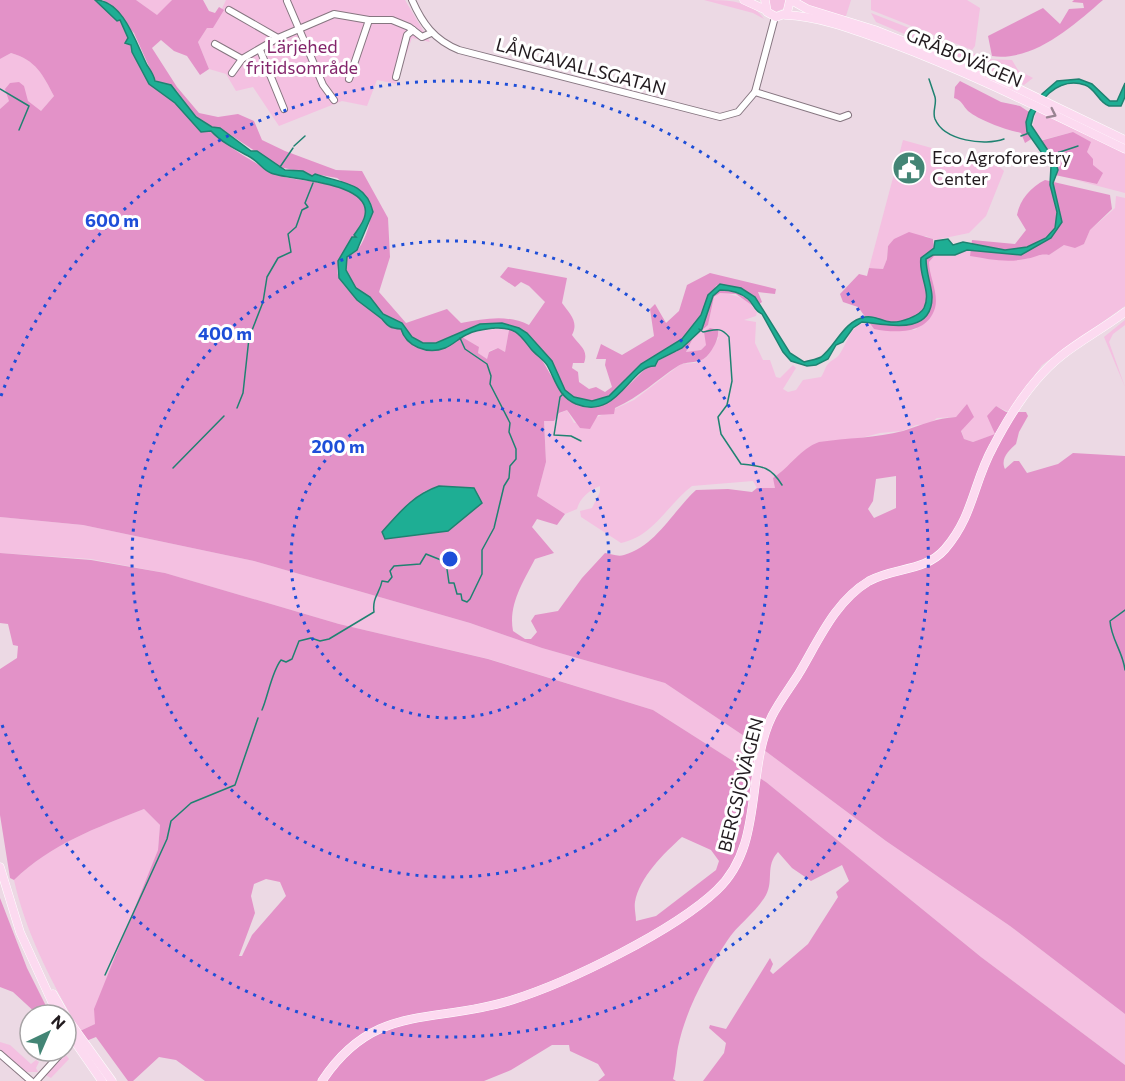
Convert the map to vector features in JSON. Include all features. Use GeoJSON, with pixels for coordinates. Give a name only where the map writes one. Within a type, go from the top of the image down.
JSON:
{"type":"FeatureCollection","features":[{"type":"Feature","properties":{"kind":"main road"},"geometry":{"type":"LineString","coordinates":[[744,0],[766,10],[775,17]]}},
{"type":"Feature","properties":{"kind":"main road"},"geometry":{"type":"LineString","coordinates":[[765,0],[766,10]]}},
{"type":"Feature","properties":{"kind":"main road","name":"GRÅBOVÄGEN"},"geometry":{"type":"LineString","coordinates":[[785,15],[790,8],[791,0],[807,9],[875,30],[996,82],[1073,119],[1125,149]]}},
{"type":"Feature","properties":{"kind":"main road","name":"GRÅBOVÄGEN"},"geometry":{"type":"LineString","coordinates":[[775,17],[797,16],[866,34],[996,82]]}},
{"type":"Feature","properties":{"kind":"main road","name":"GRÅBOVÄGEN"},"geometry":{"type":"LineString","coordinates":[[1073,119],[1125,138]]}},
{"type":"Feature","properties":{"kind":"main road","name":"BERGSJÖVÄGEN"},"geometry":{"type":"LineString","coordinates":[[322,1081],[346,1051],[379,1028],[410,1018],[488,1006],[538,991],[650,936],[699,905],[721,887],[735,868],[743,850],[760,758],[770,722],[833,615],[854,592],[870,581],[924,564],[942,551],[968,516],[993,446],[1034,384],[1061,356],[1125,312]]}},
{"type":"Feature","properties":{"kind":"main road"},"geometry":{"type":"LineString","coordinates":[[0,867],[17,924],[52,1003]]}},
{"type":"Feature","properties":{"kind":"main road"},"geometry":{"type":"LineString","coordinates":[[41,978],[57,1003]]}},
{"type":"Feature","properties":{"kind":"main road"},"geometry":{"type":"LineString","coordinates":[[78,1043],[102,1081]]}},
{"type":"Feature","properties":{"kind":"main road"},"geometry":{"type":"LineString","coordinates":[[78,1043],[112,1081]]}},
{"type":"Feature","properties":{"kind":"street"},"geometry":{"type":"LineString","coordinates":[[287,0],[323,85],[334,100]]}},
{"type":"Feature","properties":{"kind":"street","name":"LÅNGAVALLSGATAN"},"geometry":{"type":"LineString","coordinates":[[411,0],[431,33],[446,45],[459,50],[720,117],[738,112],[755,92],[775,17]]}},
{"type":"Feature","properties":{"kind":"street"},"geometry":{"type":"LineString","coordinates":[[229,10],[278,38]]}},
{"type":"Feature","properties":{"kind":"street"},"geometry":{"type":"LineString","coordinates":[[232,73],[242,59],[278,38],[337,14],[369,20],[392,20],[422,37],[431,33]]}},
{"type":"Feature","properties":{"kind":"street"},"geometry":{"type":"LineString","coordinates":[[349,79],[369,20]]}},
{"type":"Feature","properties":{"kind":"street"},"geometry":{"type":"LineString","coordinates":[[396,77],[407,35],[413,30]]}},
{"type":"Feature","properties":{"kind":"street"},"geometry":{"type":"LineString","coordinates":[[215,44],[242,59]]}},
{"type":"Feature","properties":{"kind":"street"},"geometry":{"type":"LineString","coordinates":[[260,50],[284,109]]}},
{"type":"Feature","properties":{"kind":"street"},"geometry":{"type":"LineString","coordinates":[[755,92],[840,118],[848,115]]}},
{"type":"Feature","properties":{"kind":"street"},"geometry":{"type":"LineString","coordinates":[[0,1054],[31,1081]]}},
{"type":"Feature","properties":{"kind":"street"},"geometry":{"type":"LineString","coordinates":[[36,1081],[53,1063]]}},
{"type":"Feature","properties":{"kind":"green space"},"geometry":{"type":"Polygon","coordinates":[[[136,0],[172,0],[158,16],[136,0]]]}},
{"type":"Feature","properties":{"kind":"green space","name":"Lärjehed fritidsområde"},"geometry":{"type":"Polygon","coordinates":[[[226,0],[405,0],[430,42],[412,38],[396,84],[377,80],[367,106],[342,101],[279,126],[253,87],[236,91],[226,74],[209,69],[198,42],[207,28],[213,28],[226,0]]]}},
{"type":"Feature","properties":{"kind":"green space"},"geometry":{"type":"Polygon","coordinates":[[[704,0],[738,2],[753,8],[764,19],[753,13],[704,0]]]}},
{"type":"Feature","properties":{"kind":"green space"},"geometry":{"type":"Polygon","coordinates":[[[769,0],[786,0],[785,8],[775,12],[770,9],[769,0]]]}},
{"type":"Feature","properties":{"kind":"green space"},"geometry":{"type":"Polygon","coordinates":[[[800,0],[851,0],[844,17],[811,7],[800,0]]]}},
{"type":"Feature","properties":{"kind":"green space"},"geometry":{"type":"Polygon","coordinates":[[[871,0],[967,0],[980,8],[975,46],[972,50],[871,10],[871,0]]]}},
{"type":"Feature","properties":{"kind":"green space"},"geometry":{"type":"Polygon","coordinates":[[[871,13],[988,59],[1012,60],[1018,70],[1033,78],[1024,85],[876,22],[871,13]]]}},
{"type":"Feature","properties":{"kind":"green space"},"geometry":{"type":"Polygon","coordinates":[[[11,53],[27,60],[38,69],[54,96],[41,111],[9,101],[0,109],[0,59],[11,53]]]}},
{"type":"Feature","properties":{"kind":"green space"},"geometry":{"type":"Polygon","coordinates":[[[1036,111],[1125,153],[1125,193],[1075,180],[1097,184],[1087,152],[1090,142],[1073,132],[1042,140],[1032,129],[1036,111]]]}},
{"type":"Feature","properties":{"kind":"green space"},"geometry":{"type":"Polygon","coordinates":[[[903,140],[1000,167],[1004,171],[986,216],[969,233],[935,240],[926,236],[888,245],[887,259],[883,269],[869,268],[903,140]]]}},
{"type":"Feature","properties":{"kind":"green space"},"geometry":{"type":"Polygon","coordinates":[[[1116,196],[1125,198],[1125,306],[1042,365],[1009,412],[995,406],[996,434],[973,442],[964,439],[961,430],[961,412],[956,417],[937,418],[929,424],[916,425],[902,431],[880,433],[800,454],[791,466],[773,478],[776,488],[757,488],[753,481],[692,486],[651,527],[642,534],[621,543],[581,517],[580,511],[592,508],[600,492],[600,486],[580,501],[577,509],[565,514],[537,496],[546,462],[544,421],[567,410],[574,423],[593,419],[634,400],[681,364],[695,363],[707,357],[719,337],[706,339],[706,345],[701,350],[686,352],[693,338],[708,325],[714,298],[720,293],[741,298],[757,312],[756,316],[744,320],[756,322],[755,343],[763,360],[770,360],[776,377],[780,378],[793,365],[796,368],[783,389],[788,392],[796,390],[803,380],[821,377],[827,365],[839,355],[851,333],[858,326],[870,323],[874,329],[915,330],[932,312],[934,305],[935,298],[929,262],[935,255],[967,250],[971,252],[970,255],[1027,259],[1040,253],[1049,255],[1064,245],[1084,244],[1090,230],[1115,208],[1116,196]]]}},
{"type":"Feature","properties":{"kind":"green space"},"geometry":{"type":"Polygon","coordinates":[[[1125,320],[1125,325],[1113,334],[1109,342],[1125,387],[1104,337],[1125,320]]]}},
{"type":"Feature","properties":{"kind":"green space"},"geometry":{"type":"Polygon","coordinates":[[[502,328],[509,330],[505,352],[498,348],[489,351],[487,359],[478,353],[479,347],[462,337],[472,332],[502,328]]]}},
{"type":"Feature","properties":{"kind":"green space"},"geometry":{"type":"Polygon","coordinates":[[[0,517],[83,525],[254,561],[470,623],[542,648],[665,683],[756,744],[886,841],[1010,926],[1125,1014],[1125,1065],[981,957],[766,782],[653,710],[489,659],[339,624],[165,573],[91,559],[0,553],[0,517]]]}},
{"type":"Feature","properties":{"kind":"green space"},"geometry":{"type":"Polygon","coordinates":[[[144,809],[160,825],[158,850],[96,1013],[95,1024],[80,1031],[78,1003],[64,1003],[60,995],[25,920],[14,880],[43,856],[92,830],[144,809]]]}},
{"type":"Feature","properties":{"kind":"green space"},"geometry":{"type":"Polygon","coordinates":[[[0,1042],[10,1045],[18,1052],[18,1063],[38,1063],[36,1068],[38,1072],[26,1072],[0,1049],[0,1042]]]}},
{"type":"Feature","properties":{"kind":"green space"},"geometry":{"type":"Polygon","coordinates":[[[58,1063],[65,1063],[51,1078],[45,1075],[58,1063]]]}},
{"type":"Feature","properties":{"kind":"shaded area"},"geometry":{"type":"Polygon","coordinates":[[[0,0],[95,0],[117,21],[120,20],[128,39],[126,42],[131,44],[147,79],[176,103],[201,132],[211,131],[244,156],[282,176],[333,185],[358,195],[364,203],[365,214],[354,234],[356,238],[350,240],[337,270],[341,281],[363,304],[396,329],[401,329],[422,349],[435,349],[462,337],[479,347],[478,353],[487,359],[489,352],[498,348],[505,352],[509,330],[512,330],[525,338],[554,380],[574,403],[596,405],[606,402],[622,391],[648,366],[673,351],[676,352],[702,329],[713,296],[720,290],[739,294],[750,302],[753,306],[736,294],[720,293],[714,297],[708,325],[693,338],[686,352],[701,350],[706,345],[704,332],[710,328],[718,330],[718,333],[716,343],[708,355],[701,360],[678,366],[640,394],[615,408],[614,414],[598,415],[590,429],[580,428],[567,410],[559,413],[554,421],[544,421],[546,462],[537,496],[565,514],[557,525],[537,519],[532,527],[554,553],[535,559],[518,594],[513,612],[513,631],[525,639],[531,639],[537,632],[531,621],[535,615],[558,611],[582,578],[605,553],[622,556],[646,544],[696,490],[728,489],[752,492],[757,488],[775,488],[773,478],[806,449],[819,442],[872,437],[903,431],[936,420],[956,417],[967,404],[974,417],[961,431],[964,439],[973,442],[995,434],[987,416],[996,406],[1006,412],[1026,412],[1028,416],[1019,432],[1016,444],[1004,458],[1005,469],[1014,461],[1019,461],[1027,473],[1058,464],[1073,453],[1125,456],[1125,1014],[1010,926],[886,841],[756,744],[665,683],[542,648],[470,623],[254,561],[83,525],[0,517],[0,109],[9,101],[5,89],[10,83],[19,82],[24,86],[28,101],[41,111],[54,96],[33,64],[11,53],[0,59],[0,0]],[[896,476],[876,479],[873,501],[868,509],[874,518],[896,508],[896,476]],[[439,486],[423,492],[448,531],[474,488],[439,486]]]}},
{"type":"Feature","properties":{"kind":"shaded area"},"geometry":{"type":"Polygon","coordinates":[[[95,0],[114,7],[122,16],[155,81],[171,85],[196,117],[212,127],[220,128],[251,151],[257,151],[285,170],[303,171],[312,176],[315,174],[342,182],[364,194],[373,212],[357,250],[347,257],[346,270],[356,288],[370,297],[383,314],[402,323],[412,337],[423,343],[436,343],[480,324],[502,323],[519,328],[527,333],[552,361],[565,390],[574,397],[592,401],[609,396],[641,364],[682,339],[701,315],[708,295],[720,284],[741,288],[755,297],[790,353],[804,362],[821,357],[845,329],[857,319],[872,317],[895,322],[914,316],[922,311],[926,302],[921,258],[934,248],[935,241],[948,239],[953,245],[963,242],[1005,250],[1027,247],[1046,238],[1055,228],[1057,212],[1050,185],[1051,166],[1027,132],[1026,122],[1029,112],[1042,94],[1057,81],[1079,79],[1092,84],[1110,101],[1117,101],[1125,83],[1125,97],[1121,106],[1109,106],[1102,102],[1089,87],[1075,83],[1066,84],[1049,93],[1037,108],[1031,125],[1051,155],[1057,153],[1054,157],[1058,170],[1053,183],[1062,222],[1051,238],[1021,255],[967,250],[955,255],[933,255],[926,259],[932,297],[930,310],[916,323],[894,326],[862,322],[853,328],[843,342],[836,345],[828,359],[816,365],[807,366],[791,361],[783,352],[762,314],[748,299],[735,292],[720,290],[713,296],[702,329],[682,348],[658,360],[655,366],[646,368],[613,399],[603,405],[590,407],[576,404],[565,397],[545,363],[513,331],[495,328],[478,331],[465,335],[445,348],[424,350],[407,340],[401,329],[389,326],[357,300],[339,278],[338,261],[352,237],[356,237],[354,235],[365,215],[364,204],[355,195],[342,189],[271,173],[253,159],[225,143],[211,131],[201,132],[175,103],[149,84],[132,52],[131,45],[125,43],[128,38],[120,20],[117,21],[95,0]]]}},
{"type":"Feature","properties":{"kind":"shaded area"},"geometry":{"type":"Polygon","coordinates":[[[103,0],[136,0],[157,15],[172,0],[203,0],[209,11],[215,13],[219,7],[224,10],[213,28],[207,28],[198,42],[209,69],[200,75],[187,56],[174,51],[161,40],[152,48],[177,87],[199,113],[218,117],[238,114],[254,121],[262,140],[285,151],[336,170],[362,171],[388,218],[390,257],[379,292],[406,323],[447,309],[461,323],[504,318],[529,325],[545,302],[529,286],[521,282],[515,287],[500,277],[508,267],[567,278],[562,303],[574,322],[572,335],[585,354],[584,363],[573,363],[572,368],[578,372],[579,382],[589,389],[596,387],[605,392],[612,387],[605,365],[606,359],[596,359],[601,344],[622,355],[654,336],[650,309],[655,304],[666,323],[679,311],[687,285],[710,273],[776,289],[775,294],[758,292],[762,302],[759,304],[745,290],[720,284],[716,286],[701,315],[682,339],[641,364],[609,396],[593,401],[574,397],[565,390],[552,361],[527,333],[519,328],[502,323],[480,324],[436,343],[423,343],[412,337],[406,328],[383,314],[370,297],[356,288],[346,270],[347,257],[359,248],[368,229],[371,203],[337,178],[315,174],[312,177],[308,173],[279,167],[220,128],[212,127],[196,118],[177,91],[155,80],[134,33],[103,0]]]}},
{"type":"Feature","properties":{"kind":"shaded area"},"geometry":{"type":"Polygon","coordinates":[[[1074,0],[1103,0],[1066,30],[1038,48],[1008,56],[992,56],[988,36],[1043,8],[1060,24],[1069,9],[1084,8],[1083,3],[1072,2],[1074,0]]]}},
{"type":"Feature","properties":{"kind":"shaded area"},"geometry":{"type":"Polygon","coordinates":[[[960,81],[1001,102],[1020,106],[1029,112],[1026,122],[1033,138],[1025,143],[1021,133],[993,124],[968,111],[961,102],[954,98],[955,87],[960,81]]]}},
{"type":"Feature","properties":{"kind":"shaded area"},"geometry":{"type":"Polygon","coordinates":[[[1073,132],[1091,142],[1087,152],[1093,159],[1093,165],[1103,173],[1097,184],[1055,175],[1058,170],[1054,157],[1056,153],[1051,155],[1040,141],[1073,132]]]}},
{"type":"Feature","properties":{"kind":"shaded area"},"geometry":{"type":"Polygon","coordinates":[[[1045,180],[1110,195],[1112,209],[1090,230],[1084,244],[1075,248],[1064,245],[1049,255],[1011,261],[970,256],[972,240],[1015,244],[1026,230],[1017,215],[1023,199],[1035,186],[1045,180]]]}},
{"type":"Feature","properties":{"kind":"shaded area"},"geometry":{"type":"Polygon","coordinates":[[[909,232],[933,239],[935,255],[929,262],[936,297],[935,308],[931,317],[918,328],[900,331],[874,329],[858,307],[843,302],[840,294],[859,274],[867,276],[869,268],[883,269],[888,246],[894,239],[909,232]]]}},
{"type":"Feature","properties":{"kind":"shaded area"},"geometry":{"type":"Polygon","coordinates":[[[439,486],[474,488],[482,503],[448,531],[385,539],[382,532],[401,511],[414,499],[439,486]]]}},
{"type":"Feature","properties":{"kind":"shaded area"},"geometry":{"type":"Polygon","coordinates":[[[0,553],[91,560],[165,573],[339,624],[488,659],[653,710],[766,782],[981,957],[1125,1065],[1125,1081],[703,1081],[724,1053],[726,1043],[709,1028],[710,1025],[726,1029],[770,958],[773,964],[770,971],[773,974],[808,944],[838,897],[836,892],[849,881],[842,865],[811,881],[792,868],[778,852],[772,863],[766,895],[727,941],[691,1005],[678,1047],[673,1079],[676,1081],[598,1081],[605,1075],[598,1064],[570,1051],[569,1045],[552,1045],[511,1070],[484,1081],[205,1081],[176,1060],[159,1057],[133,1081],[128,1081],[96,1037],[86,1041],[80,1031],[95,1024],[94,1009],[158,850],[160,825],[144,809],[75,838],[43,856],[14,880],[10,878],[0,815],[0,669],[17,658],[18,646],[13,645],[8,624],[0,623],[0,553]],[[682,837],[660,858],[637,893],[636,921],[656,916],[716,870],[719,861],[711,850],[682,837]],[[266,879],[254,884],[251,896],[255,913],[239,956],[242,956],[252,935],[286,896],[280,882],[266,879]]]}},
{"type":"Feature","properties":{"kind":"shaded area"},"geometry":{"type":"Polygon","coordinates":[[[0,898],[27,968],[44,1003],[25,1003],[13,992],[0,987],[0,898]]]}},
{"type":"Feature","properties":{"kind":"waterway"},"geometry":{"type":"LineString","coordinates":[[929,79],[935,100],[935,119],[947,132],[976,142],[1004,139]]}},
{"type":"Feature","properties":{"kind":"waterway"},"geometry":{"type":"LineString","coordinates":[[0,89],[29,106],[19,130]]}},
{"type":"Feature","properties":{"kind":"waterway"},"geometry":{"type":"LineString","coordinates":[[1021,136],[1029,133]]}},
{"type":"Feature","properties":{"kind":"waterway"},"geometry":{"type":"LineString","coordinates":[[294,146],[305,136]]}},
{"type":"Feature","properties":{"kind":"waterway"},"geometry":{"type":"LineString","coordinates":[[1057,153],[1078,146]]}},
{"type":"Feature","properties":{"kind":"waterway"},"geometry":{"type":"LineString","coordinates":[[280,167],[293,148]]}},
{"type":"Feature","properties":{"kind":"waterway"},"geometry":{"type":"LineString","coordinates":[[237,408],[243,393],[249,338],[263,302],[267,277],[278,258],[291,252],[288,234],[296,227],[302,210],[308,207],[305,203],[313,183]]}},
{"type":"Feature","properties":{"kind":"waterway"},"geometry":{"type":"LineString","coordinates":[[699,329],[703,332],[720,330],[729,337],[732,381],[727,405],[718,417],[721,434],[741,464],[766,468],[782,485]]}},
{"type":"Feature","properties":{"kind":"waterway"},"geometry":{"type":"LineString","coordinates":[[262,710],[281,660],[286,662],[292,659],[299,641],[311,638],[320,641],[329,639],[374,612],[375,599],[382,581],[388,582],[392,577],[390,571],[394,566],[420,564],[426,554],[446,562],[449,583],[454,583],[457,594],[461,594],[462,600],[467,602],[470,599],[482,574],[482,550],[494,528],[504,486],[509,478],[510,466],[516,459],[516,449],[509,432],[510,423],[490,384],[491,376],[487,364],[465,349],[460,338]]}},
{"type":"Feature","properties":{"kind":"waterway"},"geometry":{"type":"LineString","coordinates":[[563,394],[560,397],[554,435],[571,436],[581,441]]}},
{"type":"Feature","properties":{"kind":"waterway"},"geometry":{"type":"LineString","coordinates":[[173,468],[224,416]]}},
{"type":"Feature","properties":{"kind":"waterway"},"geometry":{"type":"LineString","coordinates":[[1125,610],[1110,621],[1112,634],[1125,670]]}},
{"type":"Feature","properties":{"kind":"waterway"},"geometry":{"type":"LineString","coordinates":[[105,975],[167,839],[171,821],[191,803],[235,785],[258,718]]}},
{"type":"Feature","properties":{"kind":"place","name":"Eco Agroforestry Center"},"geometry":{"type":"Point","coordinates":[909,168]}}]}
